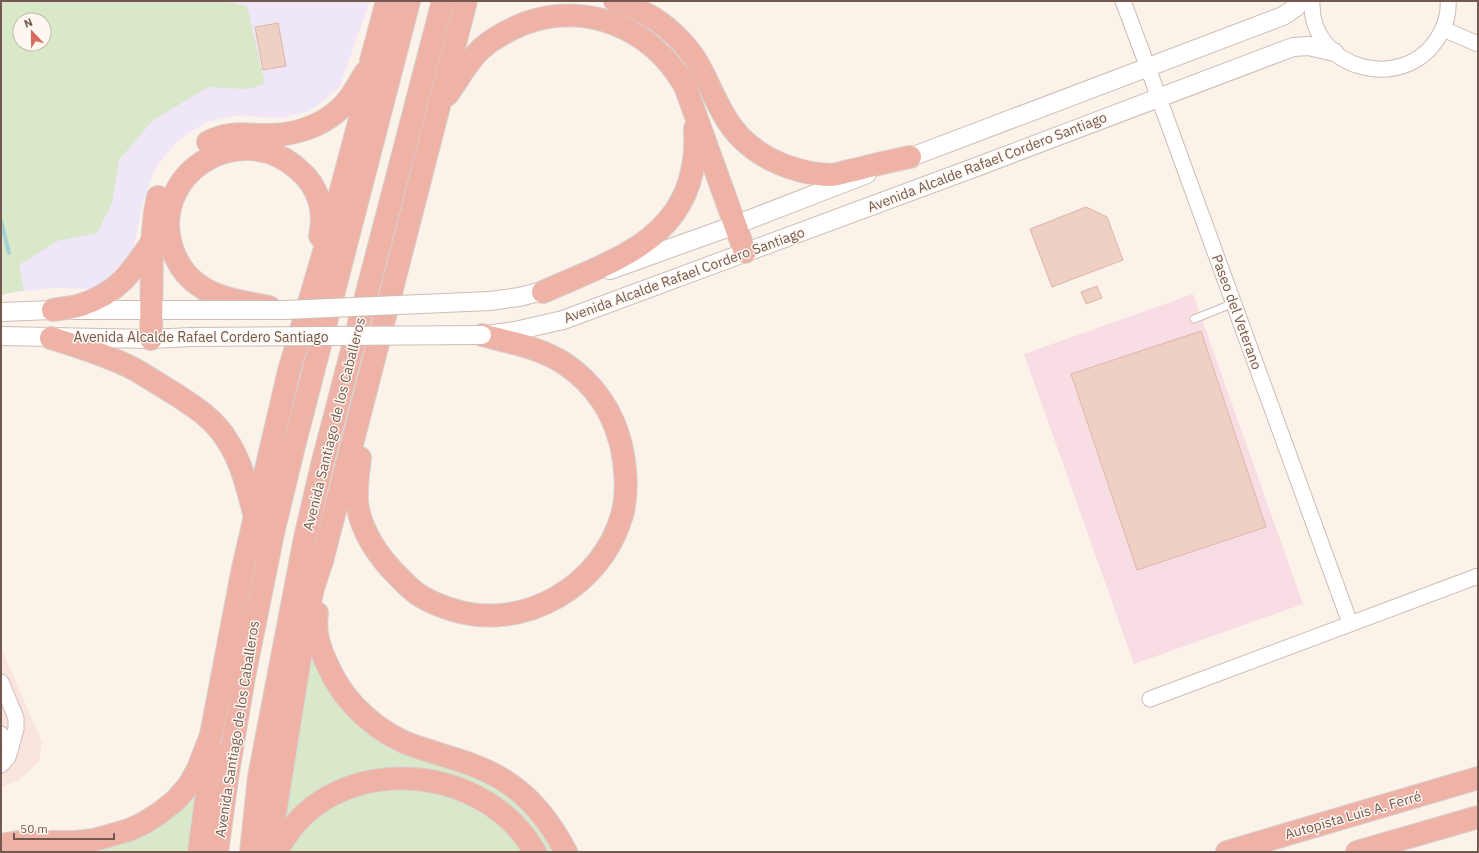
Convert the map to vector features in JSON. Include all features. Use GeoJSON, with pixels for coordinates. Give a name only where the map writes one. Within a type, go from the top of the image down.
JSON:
{"type":"FeatureCollection","features":[{"type":"Feature","properties":{"kind":"highway"},"geometry":{"type":"LineString","coordinates":[[1,845],[18,842],[76,842],[94,840],[130,830],[161,812],[176,800],[189,784],[198,769],[211,735],[243,568],[289,372],[317,278],[368,89],[371,61],[387,1]]}},
{"type":"Feature","properties":{"kind":"highway","name":"Avenida Santiago de los Caballeros"},"geometry":{"type":"LineString","coordinates":[[217,852],[228,772],[244,677],[273,533],[294,446],[409,1]]}},
{"type":"Feature","properties":{"kind":"highway","name":"Avenida Santiago de los Caballeros"},"geometry":{"type":"LineString","coordinates":[[251,852],[259,777],[305,538],[322,465],[443,1]]}},
{"type":"Feature","properties":{"kind":"highway"},"geometry":{"type":"LineString","coordinates":[[269,852],[305,626],[313,588],[322,561],[466,1]]}},
{"type":"Feature","properties":{"kind":"highway"},"geometry":{"type":"LineString","coordinates":[[616,1],[626,4],[656,19],[680,41],[700,66],[728,121],[746,142],[763,156],[797,170],[832,175],[910,157]]}},
{"type":"Feature","properties":{"kind":"highway"},"geometry":{"type":"LineString","coordinates":[[439,108],[464,70],[481,49],[506,32],[528,22],[554,16],[568,15],[591,17],[626,28],[644,40],[663,56],[678,74],[685,86],[745,252]]}},
{"type":"Feature","properties":{"kind":"highway"},"geometry":{"type":"LineString","coordinates":[[151,339],[150,309],[152,242],[155,212],[161,190],[171,172],[190,153],[214,139],[229,134],[240,133],[264,135],[291,133],[303,130],[324,121],[342,108],[350,98],[371,61]]}},
{"type":"Feature","properties":{"kind":"highway"},"geometry":{"type":"LineString","coordinates":[[543,292],[636,248],[652,238],[670,220],[679,208],[686,193],[691,175],[694,160],[696,118]]}},
{"type":"Feature","properties":{"kind":"highway"},"geometry":{"type":"LineString","coordinates":[[284,310],[222,297],[197,284],[182,270],[172,246],[168,224],[171,202],[181,182],[202,162],[218,153],[237,149],[259,150],[288,161],[303,173],[313,187],[321,206],[323,224],[318,245],[317,278]]}},
{"type":"Feature","properties":{"kind":"highway"},"geometry":{"type":"LineString","coordinates":[[53,310],[79,306],[106,294],[127,277],[152,242]]}},
{"type":"Feature","properties":{"kind":"highway"},"geometry":{"type":"LineString","coordinates":[[366,388],[367,428],[360,454],[357,502],[364,529],[389,568],[416,594],[428,601],[464,613],[500,615],[537,608],[556,598],[585,578],[608,548],[618,528],[623,513],[626,474],[623,454],[616,427],[603,401],[579,375],[564,363],[529,347],[482,335]]}},
{"type":"Feature","properties":{"kind":"highway"},"geometry":{"type":"LineString","coordinates":[[51,338],[106,357],[135,370],[198,409],[211,420],[227,439],[238,459],[245,477],[255,517]]}},
{"type":"Feature","properties":{"kind":"highway"},"geometry":{"type":"LineString","coordinates":[[322,561],[316,616],[317,637],[332,677],[348,699],[363,715],[389,735],[417,747],[473,765],[510,784],[544,817],[566,852]]}},
{"type":"Feature","properties":{"kind":"highway"},"geometry":{"type":"LineString","coordinates":[[199,852],[212,756],[211,735]]}},
{"type":"Feature","properties":{"kind":"highway"},"geometry":{"type":"LineString","coordinates":[[277,852],[283,840],[296,823],[311,809],[329,797],[362,784],[382,779],[406,777],[427,779],[448,785],[476,796],[494,806],[520,829],[535,852]]}},
{"type":"Feature","properties":{"kind":"highway","name":"Autopista Luis A. Ferré"},"geometry":{"type":"LineString","coordinates":[[1227,852],[1478,778]]}},
{"type":"Feature","properties":{"kind":"highway"},"geometry":{"type":"LineString","coordinates":[[1357,852],[1478,816]]}},
{"type":"Feature","properties":{"kind":"street","name":"Paseo del Veterano"},"geometry":{"type":"LineString","coordinates":[[1122,1],[1159,97],[1350,623]]}},
{"type":"Feature","properties":{"kind":"street","name":"Avenida Alcalde Rafael Cordero Santiago"},"geometry":{"type":"LineString","coordinates":[[1,312],[150,309],[284,310],[490,301],[543,292],[631,263],[735,225],[910,157],[1148,68],[1283,16],[1296,7],[1300,1]]}},
{"type":"Feature","properties":{"kind":"street"},"geometry":{"type":"LineString","coordinates":[[1312,1],[1314,20],[1318,32],[1325,43],[1344,60],[1356,66],[1381,70],[1406,64],[1418,58],[1428,50],[1443,29],[1447,17],[1448,1]]}},
{"type":"Feature","properties":{"kind":"street"},"geometry":{"type":"LineString","coordinates":[[1443,29],[1478,44]]}},
{"type":"Feature","properties":{"kind":"street","name":"Avenida Alcalde Rafael Cordero Santiago"},"geometry":{"type":"LineString","coordinates":[[1,336],[151,339],[482,335],[515,331],[563,320],[1293,47],[1309,46],[1334,52]]}},
{"type":"Feature","properties":{"kind":"street"},"geometry":{"type":"LineString","coordinates":[[1150,699],[1478,576]]}},
{"type":"Feature","properties":{"kind":"street"},"geometry":{"type":"LineString","coordinates":[[1,682],[16,718],[16,729],[8,757],[1,765]]}},
{"type":"Feature","properties":{"kind":"street"},"geometry":{"type":"LineString","coordinates":[[1,734],[11,747]]}},
{"type":"Feature","properties":{"kind":"lane"},"geometry":{"type":"LineString","coordinates":[[1194,319],[1234,302]]}},
{"type":"Feature","properties":{"kind":"shaded area"},"geometry":{"type":"Polygon","coordinates":[[[1,1],[370,1],[339,88],[310,111],[279,118],[239,115],[206,122],[177,141],[155,168],[142,206],[133,250],[98,289],[55,288],[7,293],[1,277],[1,1]]]}},
{"type":"Feature","properties":{"kind":"shaded area"},"geometry":{"type":"Polygon","coordinates":[[[1193,294],[1303,604],[1134,664],[1024,354],[1193,294]]]}},
{"type":"Feature","properties":{"kind":"shaded area"},"geometry":{"type":"Polygon","coordinates":[[[1,648],[42,742],[39,761],[19,780],[1,787],[1,648]]]}},
{"type":"Feature","properties":{"kind":"green space"},"geometry":{"type":"Polygon","coordinates":[[[8,1],[223,1],[247,6],[265,84],[248,89],[208,87],[152,121],[119,160],[112,203],[97,233],[57,241],[19,265],[24,290],[1,295],[1,4],[8,1]]]}},
{"type":"Feature","properties":{"kind":"green space"},"geometry":{"type":"Polygon","coordinates":[[[308,661],[317,662],[323,678],[455,765],[524,804],[559,852],[546,852],[534,833],[422,770],[294,817],[283,815],[308,661]]]}},
{"type":"Feature","properties":{"kind":"green space"},"geometry":{"type":"Polygon","coordinates":[[[405,782],[484,806],[528,852],[284,852],[299,831],[342,799],[405,782]]]}},
{"type":"Feature","properties":{"kind":"green space"},"geometry":{"type":"Polygon","coordinates":[[[191,796],[198,800],[192,852],[1,852],[59,848],[191,796]]]}},
{"type":"Feature","properties":{"kind":"building"},"geometry":{"type":"Polygon","coordinates":[[[278,23],[286,66],[263,70],[255,27],[278,23]]]}},
{"type":"Feature","properties":{"kind":"building"},"geometry":{"type":"Polygon","coordinates":[[[1086,207],[1107,217],[1123,260],[1052,287],[1030,229],[1086,207]]]}},
{"type":"Feature","properties":{"kind":"building"},"geometry":{"type":"Polygon","coordinates":[[[1097,286],[1102,298],[1086,304],[1081,292],[1097,286]]]}},
{"type":"Feature","properties":{"kind":"building"},"geometry":{"type":"Polygon","coordinates":[[[1201,331],[1266,527],[1137,570],[1071,374],[1201,331]]]}},
{"type":"Feature","properties":{"kind":"waterway"},"geometry":{"type":"LineString","coordinates":[[1,221],[9,253]]}}]}
